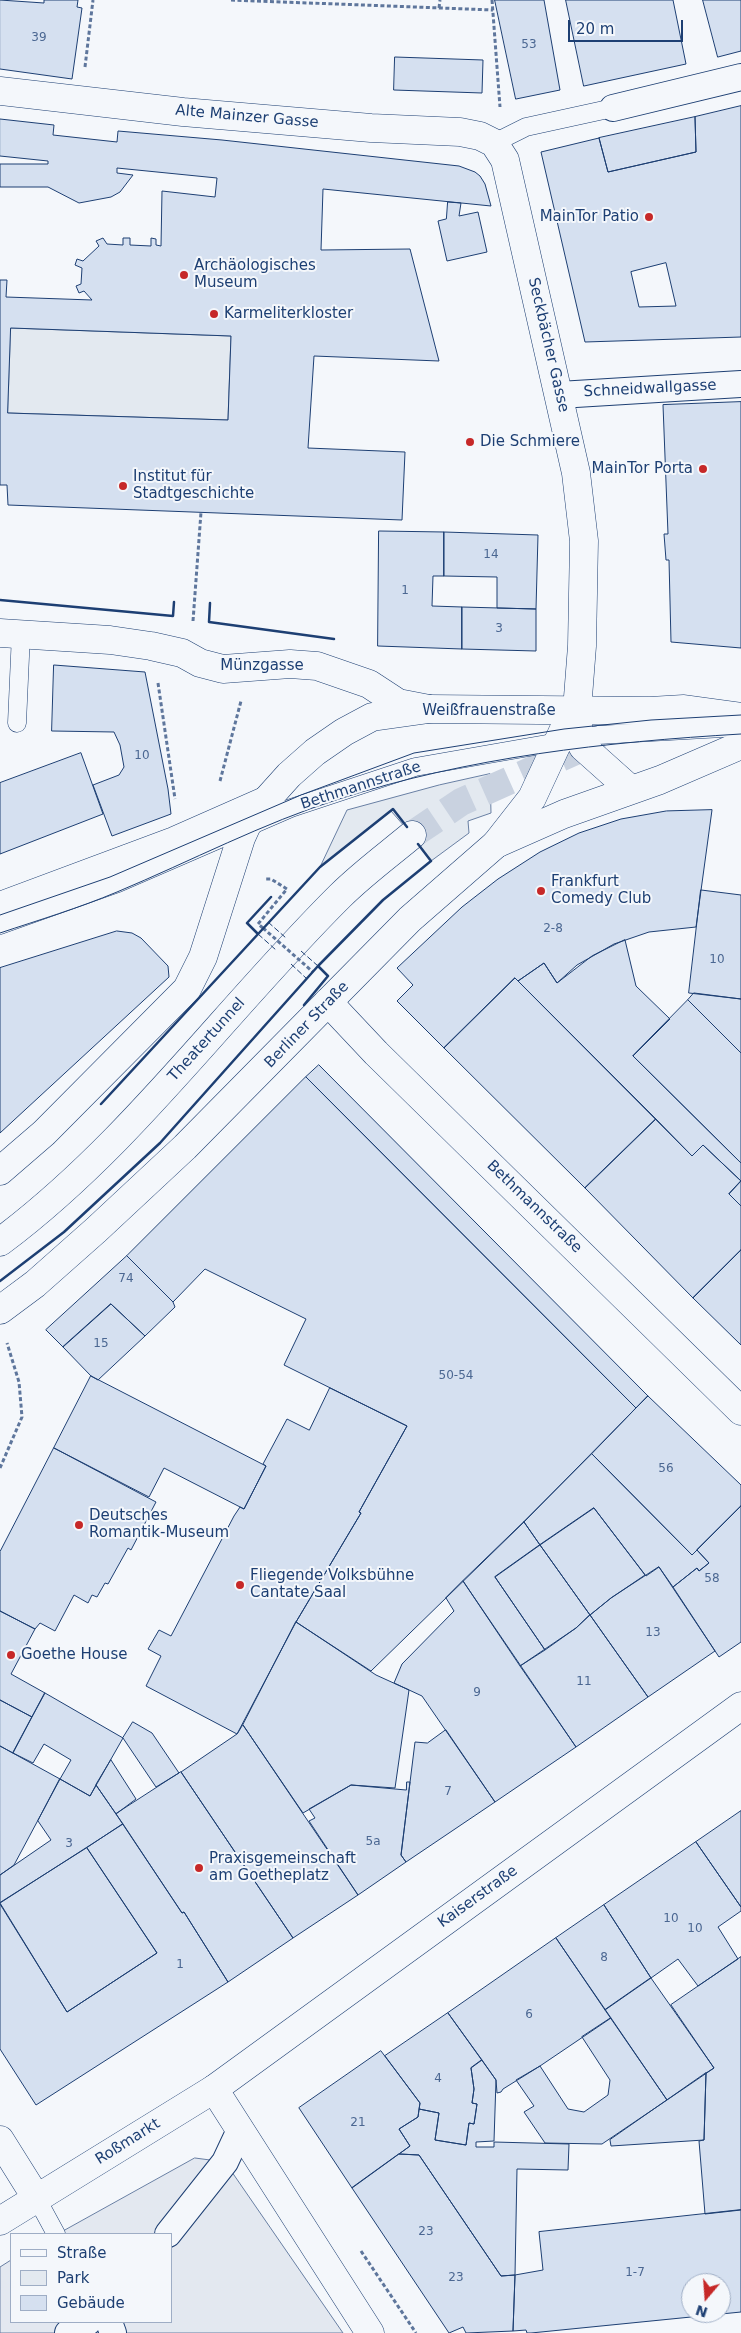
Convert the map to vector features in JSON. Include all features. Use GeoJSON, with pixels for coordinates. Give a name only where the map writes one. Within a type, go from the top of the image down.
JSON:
{"type":"FeatureCollection","features":[{"type":"Feature","properties":{"kind":"street"},"geometry":{"type":"LineString","coordinates":[[613,108],[741,77]]}},
{"type":"Feature","properties":{"kind":"street","name":"Alte Mainzer Gasse"},"geometry":{"type":"LineString","coordinates":[[0,91],[213,114],[371,128],[460,132],[480,136],[499,151]]}},
{"type":"Feature","properties":{"kind":"street","name":"Seckbächer Gasse"},"geometry":{"type":"LineString","coordinates":[[499,151],[560,394],[576,473],[584,541],[582,646],[577,710]]}},
{"type":"Feature","properties":{"kind":"street","name":"Schneidwallgasse"},"geometry":{"type":"LineString","coordinates":[[560,394],[741,384]]}},
{"type":"Feature","properties":{"kind":"street","name":"Münzgasse"},"geometry":{"type":"LineString","coordinates":[[11,633],[110,640],[151,646],[182,653],[200,663],[223,669],[290,664],[317,666],[369,684],[398,703],[429,710]]}},
{"type":"Feature","properties":{"kind":"street","name":"Weißfrauenstraße"},"geometry":{"type":"LineString","coordinates":[[266,800],[289,775],[315,752],[344,732],[372,717],[429,710],[684,709],[741,717]]}},
{"type":"Feature","properties":{"kind":"street","name":"Berliner Straße"},"geometry":{"type":"LineString","coordinates":[[2,1323],[34,1284],[158,1173],[231,1102],[410,920],[496,844],[532,798],[569,740],[577,710]]}},
{"type":"Feature","properties":{"kind":"street"},"geometry":{"type":"LineString","coordinates":[[569,740],[583,747],[630,790]]}},
{"type":"Feature","properties":{"kind":"street"},"geometry":{"type":"LineString","coordinates":[[496,844],[564,814],[660,780],[741,745]]}},
{"type":"Feature","properties":{"kind":"street"},"geometry":{"type":"LineString","coordinates":[[0,1171],[44,1133],[187,989],[203,957],[246,827],[266,800]]}},
{"type":"Feature","properties":{"kind":"street"},"geometry":{"type":"LineString","coordinates":[[0,906],[174,841],[266,800]]}},
{"type":"Feature","properties":{"kind":"street","name":"Theatertunnel"},"geometry":{"type":"LineString","coordinates":[[0,1242],[57,1195],[133,1122],[259,982],[341,895],[412,835]]}},
{"type":"Feature","properties":{"kind":"street","name":"Bethmannstraße"},"geometry":{"type":"LineString","coordinates":[[328,1002],[376,1054],[741,1411]]}},
{"type":"Feature","properties":{"kind":"street","name":"Kaiserstraße"},"geometry":{"type":"LineString","coordinates":[[214,2089],[741,1706]]}},
{"type":"Feature","properties":{"kind":"street"},"geometry":{"type":"LineString","coordinates":[[214,2089],[370,2333]]}},
{"type":"Feature","properties":{"kind":"street","name":"Roßmarkt"},"geometry":{"type":"LineString","coordinates":[[0,2221],[214,2089]]}},
{"type":"Feature","properties":{"kind":"street"},"geometry":{"type":"LineString","coordinates":[[169,2233],[225,2162],[240,2130]]}},
{"type":"Feature","properties":{"kind":"street"},"geometry":{"type":"LineString","coordinates":[[0,2140],[37,2198]]}},
{"type":"Feature","properties":{"kind":"street"},"geometry":{"type":"LineString","coordinates":[[68,2333],[86,2323]]}},
{"type":"Feature","properties":{"kind":"lane"},"geometry":{"type":"LineString","coordinates":[[499,151],[526,127],[613,108]]}},
{"type":"Feature","properties":{"kind":"lane"},"geometry":{"type":"LineString","coordinates":[[11,633],[17,723]]}},
{"type":"Feature","properties":{"kind":"lane","name":"Bethmannstraße"},"geometry":{"type":"LineString","coordinates":[[0,925],[118,882],[291,808],[415,767],[569,740],[741,727]]}},
{"type":"Feature","properties":{"kind":"lane"},"geometry":{"type":"LineString","coordinates":[[37,2198],[55,2233]]}},
{"type":"Feature","properties":{"kind":"path"},"geometry":{"type":"LineString","coordinates":[[84,69],[93,0]]}},
{"type":"Feature","properties":{"kind":"path"},"geometry":{"type":"LineString","coordinates":[[230,0],[348,2],[493,10]]}},
{"type":"Feature","properties":{"kind":"path"},"geometry":{"type":"LineString","coordinates":[[439,8],[440,0]]}},
{"type":"Feature","properties":{"kind":"path"},"geometry":{"type":"LineString","coordinates":[[492,0],[500,113]]}},
{"type":"Feature","properties":{"kind":"path"},"geometry":{"type":"LineString","coordinates":[[193,613],[201,512]]}},
{"type":"Feature","properties":{"kind":"path"},"geometry":{"type":"LineString","coordinates":[[158,680],[175,799]]}},
{"type":"Feature","properties":{"kind":"path"},"geometry":{"type":"LineString","coordinates":[[220,781],[243,693]]}},
{"type":"Feature","properties":{"kind":"path"},"geometry":{"type":"LineString","coordinates":[[262,880],[271,879],[287,889],[258,924],[313,972]]}},
{"type":"Feature","properties":{"kind":"path"},"geometry":{"type":"LineString","coordinates":[[0,1468],[22,1417],[19,1382],[2,1323]]}},
{"type":"Feature","properties":{"kind":"green space"},"geometry":{"type":"Polygon","coordinates":[[[11,328],[231,336],[228,420],[8,413],[11,328]]]}},
{"type":"Feature","properties":{"kind":"green space"},"geometry":{"type":"Polygon","coordinates":[[[490,774],[491,813],[468,821],[469,833],[431,861],[391,811],[320,867],[347,810],[439,785],[490,774]]]}},
{"type":"Feature","properties":{"kind":"shaded area"},"geometry":{"type":"Polygon","coordinates":[[[195,2158],[225,2162],[343,2333],[0,2333],[0,2267],[10,2261],[10,2323],[172,2323],[172,2233],[60,2233],[195,2158]]]}},
{"type":"Feature","properties":{"kind":"building"},"geometry":{"type":"Polygon","coordinates":[[[0,0],[44,3],[44,0],[78,0],[77,7],[82,8],[72,79],[0,69],[0,0]]]}},
{"type":"Feature","properties":{"kind":"building"},"geometry":{"type":"Polygon","coordinates":[[[495,0],[544,0],[560,90],[516,99],[495,0]]]}},
{"type":"Feature","properties":{"kind":"building"},"geometry":{"type":"Polygon","coordinates":[[[566,0],[673,0],[686,64],[584,86],[566,0]]]}},
{"type":"Feature","properties":{"kind":"building"},"geometry":{"type":"Polygon","coordinates":[[[703,0],[741,0],[741,51],[718,57],[703,0]]]}},
{"type":"Feature","properties":{"kind":"building"},"geometry":{"type":"Polygon","coordinates":[[[395,57],[483,60],[482,93],[394,90],[395,57]]]}},
{"type":"Feature","properties":{"kind":"building","name":"MainTor Patio"},"geometry":{"type":"Polygon","coordinates":[[[741,106],[741,337],[585,342],[541,152],[599,138],[608,172],[696,152],[695,117],[741,106]],[[666,263],[631,272],[639,307],[676,306],[666,263]]]}},
{"type":"Feature","properties":{"kind":"building"},"geometry":{"type":"Polygon","coordinates":[[[695,117],[696,152],[608,172],[599,138],[695,117]]]}},
{"type":"Feature","properties":{"kind":"building","name":"Karmeliterkloster"},"geometry":{"type":"Polygon","coordinates":[[[0,119],[54,125],[53,135],[117,142],[118,131],[222,140],[459,166],[480,176],[485,184],[491,206],[323,189],[321,250],[410,249],[439,361],[314,356],[308,448],[405,452],[402,520],[8,505],[7,485],[0,485],[0,280],[7,280],[6,297],[92,300],[84,291],[79,293],[76,286],[81,284],[82,268],[75,265],[77,259],[83,261],[99,246],[96,241],[103,238],[107,244],[123,245],[123,238],[130,238],[130,245],[151,246],[151,238],[156,239],[156,245],[161,246],[162,191],[215,197],[217,178],[117,168],[117,173],[133,175],[120,192],[111,197],[79,203],[48,187],[0,187],[0,164],[48,164],[48,161],[0,156],[0,119]],[[11,328],[8,413],[228,420],[231,336],[11,328]]]}},
{"type":"Feature","properties":{"kind":"building"},"geometry":{"type":"Polygon","coordinates":[[[448,202],[461,203],[459,216],[478,212],[487,252],[447,261],[438,221],[446,219],[448,202]]]}},
{"type":"Feature","properties":{"kind":"building","name":"MainTor Porta"},"geometry":{"type":"Polygon","coordinates":[[[741,402],[741,648],[671,642],[669,560],[666,560],[664,534],[668,534],[663,405],[741,402]]]}},
{"type":"Feature","properties":{"kind":"building"},"geometry":{"type":"Polygon","coordinates":[[[379,531],[444,532],[444,576],[433,576],[432,606],[462,607],[462,649],[378,646],[379,531]]]}},
{"type":"Feature","properties":{"kind":"building"},"geometry":{"type":"Polygon","coordinates":[[[444,532],[538,535],[536,609],[497,608],[497,577],[444,576],[444,532]]]}},
{"type":"Feature","properties":{"kind":"building"},"geometry":{"type":"Polygon","coordinates":[[[462,607],[536,609],[536,651],[462,649],[462,607]]]}},
{"type":"Feature","properties":{"kind":"building"},"geometry":{"type":"Polygon","coordinates":[[[54,665],[145,672],[168,789],[171,814],[112,836],[93,785],[119,775],[124,767],[120,745],[114,732],[52,731],[54,665]]]}},
{"type":"Feature","properties":{"kind":"building"},"geometry":{"type":"Polygon","coordinates":[[[81,753],[103,814],[0,854],[0,783],[81,753]]]}},
{"type":"Feature","properties":{"kind":"building"},"geometry":{"type":"Polygon","coordinates":[[[712,810],[696,927],[649,932],[614,944],[577,965],[557,983],[544,963],[518,981],[515,978],[444,1048],[397,1001],[413,985],[397,968],[462,907],[498,879],[540,852],[579,833],[621,819],[666,811],[712,810]]]}},
{"type":"Feature","properties":{"kind":"building"},"geometry":{"type":"Polygon","coordinates":[[[701,890],[741,895],[741,999],[689,993],[701,890]]]}},
{"type":"Feature","properties":{"kind":"building"},"geometry":{"type":"Polygon","coordinates":[[[117,931],[132,933],[141,938],[168,966],[169,977],[0,1133],[0,968],[117,931]]]}},
{"type":"Feature","properties":{"kind":"building"},"geometry":{"type":"Polygon","coordinates":[[[625,940],[636,986],[670,1019],[633,1056],[741,1163],[741,1181],[703,1145],[692,1156],[518,981],[544,963],[557,983],[592,956],[625,940]]]}},
{"type":"Feature","properties":{"kind":"building"},"geometry":{"type":"Polygon","coordinates":[[[515,978],[656,1119],[585,1188],[444,1048],[515,978]]]}},
{"type":"Feature","properties":{"kind":"building"},"geometry":{"type":"Polygon","coordinates":[[[694,993],[741,999],[741,1053],[688,1000],[694,993]]]}},
{"type":"Feature","properties":{"kind":"building"},"geometry":{"type":"Polygon","coordinates":[[[688,1000],[741,1053],[741,1163],[633,1056],[688,1000]]]}},
{"type":"Feature","properties":{"kind":"building"},"geometry":{"type":"Polygon","coordinates":[[[319,1065],[648,1396],[636,1408],[306,1077],[319,1065]]]}},
{"type":"Feature","properties":{"kind":"building"},"geometry":{"type":"Polygon","coordinates":[[[306,1077],[636,1408],[524,1522],[371,1671],[296,1622],[361,1513],[359,1512],[407,1426],[284,1365],[306,1319],[205,1269],[173,1302],[127,1256],[306,1077]]]}},
{"type":"Feature","properties":{"kind":"building"},"geometry":{"type":"Polygon","coordinates":[[[656,1119],[692,1156],[703,1145],[741,1181],[729,1194],[741,1206],[741,1250],[693,1298],[585,1188],[656,1119]]]}},
{"type":"Feature","properties":{"kind":"building"},"geometry":{"type":"Polygon","coordinates":[[[741,1181],[741,1206],[729,1194],[741,1181]]]}},
{"type":"Feature","properties":{"kind":"building"},"geometry":{"type":"Polygon","coordinates":[[[741,1250],[741,1345],[693,1298],[741,1250]]]}},
{"type":"Feature","properties":{"kind":"building"},"geometry":{"type":"Polygon","coordinates":[[[127,1256],[173,1302],[175,1307],[145,1336],[111,1304],[63,1347],[46,1330],[127,1256]]]}},
{"type":"Feature","properties":{"kind":"building"},"geometry":{"type":"Polygon","coordinates":[[[111,1304],[145,1336],[98,1380],[91,1376],[63,1347],[111,1304]]]}},
{"type":"Feature","properties":{"kind":"building"},"geometry":{"type":"Polygon","coordinates":[[[91,1376],[266,1466],[244,1509],[164,1468],[149,1497],[54,1448],[91,1376]]]}},
{"type":"Feature","properties":{"kind":"building"},"geometry":{"type":"Polygon","coordinates":[[[330,1388],[407,1426],[359,1512],[361,1513],[296,1622],[237,1734],[146,1686],[161,1656],[148,1649],[159,1630],[171,1636],[234,1516],[240,1507],[244,1509],[266,1466],[263,1464],[287,1419],[309,1430],[330,1388]]]}},
{"type":"Feature","properties":{"kind":"building"},"geometry":{"type":"Polygon","coordinates":[[[648,1396],[741,1485],[741,1506],[692,1555],[592,1454],[648,1396]]]}},
{"type":"Feature","properties":{"kind":"building","name":"Deutsches Romantik-Museum"},"geometry":{"type":"Polygon","coordinates":[[[54,1448],[156,1502],[131,1550],[128,1548],[108,1584],[105,1583],[97,1597],[92,1595],[88,1603],[74,1595],[55,1631],[40,1623],[35,1629],[0,1611],[0,1552],[54,1448]]]}},
{"type":"Feature","properties":{"kind":"building"},"geometry":{"type":"Polygon","coordinates":[[[592,1454],[692,1555],[697,1550],[709,1563],[699,1571],[697,1568],[673,1587],[659,1567],[646,1576],[594,1508],[540,1545],[524,1522],[592,1454]]]}},
{"type":"Feature","properties":{"kind":"building"},"geometry":{"type":"Polygon","coordinates":[[[741,1506],[741,1642],[719,1657],[673,1587],[697,1568],[699,1571],[709,1563],[697,1550],[741,1506]]]}},
{"type":"Feature","properties":{"kind":"building"},"geometry":{"type":"Polygon","coordinates":[[[594,1508],[645,1575],[590,1615],[540,1545],[594,1508]]]}},
{"type":"Feature","properties":{"kind":"building"},"geometry":{"type":"Polygon","coordinates":[[[524,1522],[540,1545],[495,1577],[545,1650],[520,1666],[463,1581],[524,1522]]]}},
{"type":"Feature","properties":{"kind":"building"},"geometry":{"type":"Polygon","coordinates":[[[540,1545],[590,1615],[576,1628],[545,1650],[495,1577],[540,1545]]]}},
{"type":"Feature","properties":{"kind":"building"},"geometry":{"type":"Polygon","coordinates":[[[659,1567],[715,1651],[648,1697],[590,1615],[611,1598],[659,1567]]]}},
{"type":"Feature","properties":{"kind":"building"},"geometry":{"type":"Polygon","coordinates":[[[463,1581],[576,1747],[495,1802],[422,1696],[394,1683],[402,1664],[454,1611],[446,1598],[463,1581]]]}},
{"type":"Feature","properties":{"kind":"building","name":"Goethe House"},"geometry":{"type":"Polygon","coordinates":[[[0,1611],[35,1629],[11,1674],[45,1693],[32,1717],[0,1700],[0,1611]]]}},
{"type":"Feature","properties":{"kind":"building"},"geometry":{"type":"Polygon","coordinates":[[[590,1615],[648,1697],[576,1747],[520,1666],[576,1628],[590,1615]]]}},
{"type":"Feature","properties":{"kind":"building"},"geometry":{"type":"Polygon","coordinates":[[[296,1622],[376,1675],[409,1690],[395,1788],[351,1785],[303,1813],[243,1725],[296,1622]]]}},
{"type":"Feature","properties":{"kind":"building"},"geometry":{"type":"Polygon","coordinates":[[[45,1693],[123,1738],[90,1796],[60,1779],[71,1760],[44,1744],[33,1763],[13,1753],[45,1693]]]}},
{"type":"Feature","properties":{"kind":"building"},"geometry":{"type":"Polygon","coordinates":[[[0,1700],[32,1717],[13,1753],[0,1746],[0,1700]]]}},
{"type":"Feature","properties":{"kind":"building"},"geometry":{"type":"Polygon","coordinates":[[[133,1722],[152,1733],[179,1773],[156,1787],[123,1738],[133,1722]]]}},
{"type":"Feature","properties":{"kind":"building"},"geometry":{"type":"Polygon","coordinates":[[[243,1725],[358,1895],[293,1938],[181,1772],[237,1734],[243,1725]]]}},
{"type":"Feature","properties":{"kind":"building"},"geometry":{"type":"Polygon","coordinates":[[[446,1730],[495,1802],[406,1862],[401,1855],[415,1742],[427,1743],[446,1730]]]}},
{"type":"Feature","properties":{"kind":"building"},"geometry":{"type":"Polygon","coordinates":[[[0,1746],[60,1779],[14,1865],[0,1875],[0,1746]]]}},
{"type":"Feature","properties":{"kind":"building"},"geometry":{"type":"Polygon","coordinates":[[[111,1760],[136,1799],[116,1814],[96,1785],[111,1760]]]}},
{"type":"Feature","properties":{"kind":"building","name":"Praxisgemeinschaft am Goetheplatz"},"geometry":{"type":"Polygon","coordinates":[[[181,1772],[293,1938],[228,1982],[184,1912],[182,1913],[116,1814],[181,1772]]]}},
{"type":"Feature","properties":{"kind":"building"},"geometry":{"type":"Polygon","coordinates":[[[60,1779],[90,1796],[96,1785],[123,1824],[0,1903],[0,1875],[51,1840],[38,1821],[60,1779]]]}},
{"type":"Feature","properties":{"kind":"building"},"geometry":{"type":"Polygon","coordinates":[[[407,1782],[410,1782],[401,1855],[406,1862],[358,1895],[309,1821],[315,1818],[309,1809],[351,1785],[406,1790],[407,1782]]]}},
{"type":"Feature","properties":{"kind":"building"},"geometry":{"type":"Polygon","coordinates":[[[741,1811],[741,1907],[696,1842],[741,1811]]]}},
{"type":"Feature","properties":{"kind":"building"},"geometry":{"type":"Polygon","coordinates":[[[123,1824],[182,1913],[184,1912],[228,1982],[36,2105],[0,2049],[0,1904],[67,2012],[157,1953],[87,1848],[123,1824]]]}},
{"type":"Feature","properties":{"kind":"building"},"geometry":{"type":"Polygon","coordinates":[[[696,1842],[741,1907],[741,1911],[718,1927],[738,1959],[698,1986],[678,1959],[651,1978],[604,1905],[696,1842]]]}},
{"type":"Feature","properties":{"kind":"building"},"geometry":{"type":"Polygon","coordinates":[[[87,1848],[157,1953],[67,2012],[0,1903],[87,1848]]]}},
{"type":"Feature","properties":{"kind":"building"},"geometry":{"type":"Polygon","coordinates":[[[604,1905],[651,1978],[605,2010],[556,1938],[604,1905]]]}},
{"type":"Feature","properties":{"kind":"building"},"geometry":{"type":"Polygon","coordinates":[[[556,1938],[611,2018],[497,2093],[496,2080],[448,2013],[556,1938]]]}},
{"type":"Feature","properties":{"kind":"building"},"geometry":{"type":"Polygon","coordinates":[[[741,1957],[741,2210],[705,2214],[699,2141],[704,2140],[706,2073],[714,2068],[671,2005],[741,1957]]]}},
{"type":"Feature","properties":{"kind":"building"},"geometry":{"type":"Polygon","coordinates":[[[651,1978],[714,2068],[667,2100],[605,2010],[651,1978]]]}},
{"type":"Feature","properties":{"kind":"building"},"geometry":{"type":"Polygon","coordinates":[[[448,2013],[482,2060],[471,2068],[474,2089],[472,2103],[477,2104],[474,2124],[469,2123],[466,2145],[435,2140],[439,2113],[419,2109],[420,2103],[385,2056],[448,2013]]]}},
{"type":"Feature","properties":{"kind":"building"},"geometry":{"type":"Polygon","coordinates":[[[611,2018],[667,2100],[602,2144],[545,2143],[524,2112],[534,2106],[516,2080],[540,2066],[568,2109],[584,2112],[608,2095],[610,2080],[582,2037],[611,2018]]]}},
{"type":"Feature","properties":{"kind":"building"},"geometry":{"type":"Polygon","coordinates":[[[381,2051],[420,2103],[418,2117],[399,2129],[410,2146],[352,2188],[299,2108],[381,2051]]]}},
{"type":"Feature","properties":{"kind":"building"},"geometry":{"type":"Polygon","coordinates":[[[482,2060],[496,2080],[494,2141],[476,2142],[476,2147],[494,2147],[494,2142],[569,2144],[568,2170],[517,2169],[515,2275],[501,2276],[419,2155],[399,2154],[410,2146],[399,2129],[418,2117],[419,2109],[439,2113],[435,2140],[466,2145],[469,2123],[474,2124],[477,2104],[472,2103],[474,2089],[471,2068],[482,2060]]]}},
{"type":"Feature","properties":{"kind":"building"},"geometry":{"type":"Polygon","coordinates":[[[706,2073],[704,2140],[611,2146],[610,2140],[706,2073]]]}},
{"type":"Feature","properties":{"kind":"building"},"geometry":{"type":"Polygon","coordinates":[[[399,2154],[419,2155],[501,2276],[515,2275],[513,2331],[466,2333],[463,2327],[449,2333],[352,2188],[399,2154]]]}},
{"type":"Feature","properties":{"kind":"building"},"geometry":{"type":"Polygon","coordinates":[[[741,2210],[741,2312],[731,2313],[731,2273],[681,2273],[681,2318],[531,2333],[527,2333],[526,2330],[513,2331],[515,2275],[543,2270],[539,2232],[741,2210]]]}},
{"type":"Feature","properties":{"kind":"tunnel"},"geometry":{"type":"LineString","coordinates":[[412,835],[461,802],[589,745],[605,743]]}},
{"type":"Feature","properties":{"kind":"tram line"},"geometry":{"type":"LineString","coordinates":[[0,915],[110,877],[301,795],[414,753],[564,729],[651,720],[741,715]]}},
{"type":"Feature","properties":{"kind":"tram line"},"geometry":{"type":"LineString","coordinates":[[0,933],[103,898],[283,819],[388,784],[438,772],[538,754],[639,742],[741,734]]}},
{"type":"Feature","properties":{"kind":"fence"},"geometry":{"type":"LineString","coordinates":[[268,922],[286,938]]}},
{"type":"Feature","properties":{"kind":"fence"},"geometry":{"type":"LineString","coordinates":[[258,934],[276,950]]}},
{"type":"Feature","properties":{"kind":"fence"},"geometry":{"type":"LineString","coordinates":[[301,951],[318,966]]}},
{"type":"Feature","properties":{"kind":"fence"},"geometry":{"type":"LineString","coordinates":[[291,964],[307,979]]}},
{"type":"Feature","properties":{"kind":"wall"},"geometry":{"type":"LineString","coordinates":[[0,600],[173,616],[174,602]]}},
{"type":"Feature","properties":{"kind":"wall"},"geometry":{"type":"LineString","coordinates":[[210,603],[209,622],[334,639]]}},
{"type":"Feature","properties":{"kind":"wall"},"geometry":{"type":"LineString","coordinates":[[101,1104],[320,867],[393,809],[407,827]]}},
{"type":"Feature","properties":{"kind":"wall"},"geometry":{"type":"LineString","coordinates":[[0,1281],[64,1232],[160,1143],[318,966],[383,900],[431,861],[418,844]]}},
{"type":"Feature","properties":{"kind":"wall"},"geometry":{"type":"LineString","coordinates":[[258,934],[247,923],[271,897]]}},
{"type":"Feature","properties":{"kind":"wall"},"geometry":{"type":"LineString","coordinates":[[304,1005],[328,976],[318,966]]}},
{"type":"Feature","properties":{"kind":"place","name":"MainTor Patio"},"geometry":{"type":"Point","coordinates":[649,217]}},
{"type":"Feature","properties":{"kind":"place","name":"Archäologisches Museum"},"geometry":{"type":"Point","coordinates":[184,275]}},
{"type":"Feature","properties":{"kind":"place","name":"Karmeliterkloster"},"geometry":{"type":"Point","coordinates":[214,314]}},
{"type":"Feature","properties":{"kind":"place","name":"Die Schmiere"},"geometry":{"type":"Point","coordinates":[470,442]}},
{"type":"Feature","properties":{"kind":"place","name":"MainTor Porta"},"geometry":{"type":"Point","coordinates":[703,469]}},
{"type":"Feature","properties":{"kind":"place","name":"Institut für Stadtgeschichte"},"geometry":{"type":"Point","coordinates":[123,486]}},
{"type":"Feature","properties":{"kind":"place","name":"Frankfurt Comedy Club"},"geometry":{"type":"Point","coordinates":[541,891]}},
{"type":"Feature","properties":{"kind":"place","name":"Deutsches Romantik-Museum"},"geometry":{"type":"Point","coordinates":[79,1525]}},
{"type":"Feature","properties":{"kind":"place","name":"Fliegende Volksbühne Cantate Saal"},"geometry":{"type":"Point","coordinates":[240,1585]}},
{"type":"Feature","properties":{"kind":"place","name":"Goethe House"},"geometry":{"type":"Point","coordinates":[11,1655]}},
{"type":"Feature","properties":{"kind":"place","name":"Praxisgemeinschaft am Goetheplatz"},"geometry":{"type":"Point","coordinates":[199,1868]}}]}
